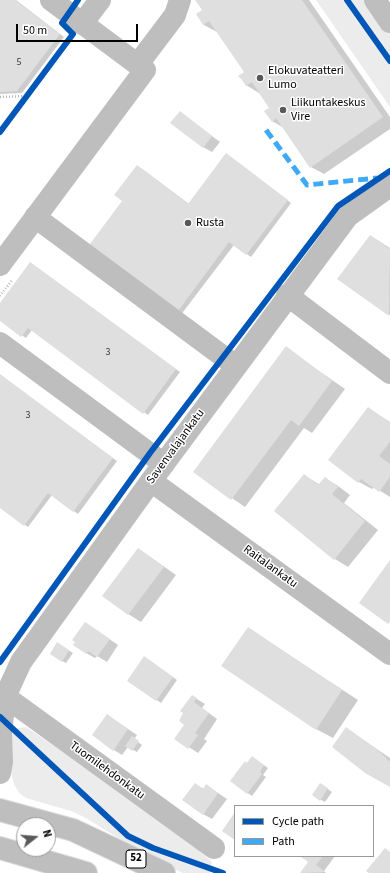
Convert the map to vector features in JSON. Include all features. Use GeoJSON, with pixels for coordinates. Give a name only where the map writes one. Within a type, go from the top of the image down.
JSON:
{"type":"FeatureCollection","features":[{"type":"Feature","properties":{"kind":"street"},"geometry":{"type":"LineString","coordinates":[[51,0],[141,67]]}},
{"type":"Feature","properties":{"kind":"street"},"geometry":{"type":"LineString","coordinates":[[82,24],[100,0]]}},
{"type":"Feature","properties":{"kind":"street"},"geometry":{"type":"LineString","coordinates":[[0,265],[141,67],[175,15],[180,0]]}},
{"type":"Feature","properties":{"kind":"street"},"geometry":{"type":"LineString","coordinates":[[375,0],[390,22]]}},
{"type":"Feature","properties":{"kind":"street","name":"Savenvalajankatu"},"geometry":{"type":"LineString","coordinates":[[0,773],[2,762],[0,733],[3,695],[21,662],[151,481],[348,216],[390,186]]}},
{"type":"Feature","properties":{"kind":"street"},"geometry":{"type":"LineString","coordinates":[[35,217],[236,366]]}},
{"type":"Feature","properties":{"kind":"street"},"geometry":{"type":"LineString","coordinates":[[288,295],[387,365]]}},
{"type":"Feature","properties":{"kind":"street"},"geometry":{"type":"LineString","coordinates":[[0,343],[164,464]]}},
{"type":"Feature","properties":{"kind":"street","name":"Raitalankatu"},"geometry":{"type":"LineString","coordinates":[[151,481],[390,654]]}},
{"type":"Feature","properties":{"kind":"street","name":"Tuomilehdonkatu"},"geometry":{"type":"LineString","coordinates":[[3,695],[214,848]]}},
{"type":"Feature","properties":{"kind":"street","name":"52"},"geometry":{"type":"LineString","coordinates":[[0,810],[73,830],[164,873]]}},
{"type":"Feature","properties":{"kind":"street"},"geometry":{"type":"LineString","coordinates":[[0,848],[86,873]]}},
{"type":"Feature","properties":{"kind":"path"},"geometry":{"type":"LineString","coordinates":[[22,102],[31,89]]}},
{"type":"Feature","properties":{"kind":"path"},"geometry":{"type":"LineString","coordinates":[[0,97],[27,96]]}},
{"type":"Feature","properties":{"kind":"shaded area"},"geometry":{"type":"Polygon","coordinates":[[[316,0],[367,0],[390,33],[390,107],[316,0]]]}},
{"type":"Feature","properties":{"kind":"shaded area"},"geometry":{"type":"Polygon","coordinates":[[[26,727],[164,820],[212,862],[210,873],[183,873],[152,859],[86,818],[71,811],[26,798],[19,793],[14,784],[11,771],[10,737],[18,728],[26,727]]]}},
{"type":"Feature","properties":{"kind":"building"},"geometry":{"type":"Polygon","coordinates":[[[0,0],[15,0],[60,34],[17,91],[0,92],[0,0]]]}},
{"type":"Feature","properties":{"kind":"building"},"geometry":{"type":"Polygon","coordinates":[[[195,0],[302,0],[383,117],[310,168],[276,118],[272,122],[264,111],[269,108],[252,82],[246,86],[238,76],[244,72],[209,21],[203,25],[196,14],[202,10],[195,0]]]}},
{"type":"Feature","properties":{"kind":"building"},"geometry":{"type":"Polygon","coordinates":[[[180,111],[212,136],[203,148],[170,123],[180,111]]]}},
{"type":"Feature","properties":{"kind":"building","name":"Rusta"},"geometry":{"type":"Polygon","coordinates":[[[226,153],[288,200],[246,255],[229,242],[175,315],[87,248],[122,201],[114,195],[137,165],[188,204],[226,153]]]}},
{"type":"Feature","properties":{"kind":"building"},"geometry":{"type":"Polygon","coordinates":[[[370,235],[390,249],[389,316],[337,279],[370,235]]]}},
{"type":"Feature","properties":{"kind":"building"},"geometry":{"type":"Polygon","coordinates":[[[30,262],[176,369],[143,414],[28,328],[21,337],[0,321],[0,303],[30,262]]]}},
{"type":"Feature","properties":{"kind":"building"},"geometry":{"type":"Polygon","coordinates":[[[286,346],[332,381],[299,426],[291,420],[231,500],[193,472],[286,346]]]}},
{"type":"Feature","properties":{"kind":"building"},"geometry":{"type":"Polygon","coordinates":[[[0,374],[113,458],[73,512],[48,493],[24,526],[0,508],[0,374]]]}},
{"type":"Feature","properties":{"kind":"building"},"geometry":{"type":"Polygon","coordinates":[[[368,407],[390,423],[390,442],[379,456],[390,464],[390,477],[379,492],[361,479],[358,483],[328,460],[368,407]]]}},
{"type":"Feature","properties":{"kind":"building"},"geometry":{"type":"Polygon","coordinates":[[[304,474],[318,485],[325,477],[338,487],[332,494],[365,521],[334,560],[274,511],[304,474]]]}},
{"type":"Feature","properties":{"kind":"building"},"geometry":{"type":"Polygon","coordinates":[[[138,548],[164,567],[128,615],[102,596],[138,548]]]}},
{"type":"Feature","properties":{"kind":"building"},"geometry":{"type":"Polygon","coordinates":[[[390,560],[390,621],[388,624],[359,603],[390,560]]]}},
{"type":"Feature","properties":{"kind":"building"},"geometry":{"type":"Polygon","coordinates":[[[85,622],[110,639],[97,657],[88,651],[86,654],[73,645],[75,642],[72,640],[85,622]]]}},
{"type":"Feature","properties":{"kind":"building"},"geometry":{"type":"Polygon","coordinates":[[[248,627],[342,690],[316,730],[221,666],[248,627]]]}},
{"type":"Feature","properties":{"kind":"building"},"geometry":{"type":"Polygon","coordinates":[[[57,642],[69,650],[62,662],[50,654],[57,642]]]}},
{"type":"Feature","properties":{"kind":"building"},"geometry":{"type":"Polygon","coordinates":[[[144,656],[173,677],[156,701],[127,681],[144,656]]]}},
{"type":"Feature","properties":{"kind":"building"},"geometry":{"type":"Polygon","coordinates":[[[192,695],[197,698],[194,702],[209,713],[195,733],[198,735],[188,749],[174,739],[184,725],[179,721],[183,713],[180,711],[192,695]]]}},
{"type":"Feature","properties":{"kind":"building"},"geometry":{"type":"Polygon","coordinates":[[[107,714],[128,729],[113,751],[92,735],[107,714]]]}},
{"type":"Feature","properties":{"kind":"building"},"geometry":{"type":"Polygon","coordinates":[[[346,727],[379,751],[390,762],[390,787],[365,773],[332,747],[346,727]]]}},
{"type":"Feature","properties":{"kind":"building"},"geometry":{"type":"Polygon","coordinates":[[[132,736],[139,741],[132,751],[125,746],[132,736]]]}},
{"type":"Feature","properties":{"kind":"building"},"geometry":{"type":"Polygon","coordinates":[[[252,756],[264,765],[260,772],[262,774],[247,794],[230,781],[245,761],[247,763],[252,756]]]}},
{"type":"Feature","properties":{"kind":"building"},"geometry":{"type":"Polygon","coordinates":[[[195,783],[203,789],[206,784],[218,793],[203,815],[182,800],[195,783]]]}},
{"type":"Feature","properties":{"kind":"building"},"geometry":{"type":"Polygon","coordinates":[[[320,783],[328,788],[320,801],[312,795],[320,783]]]}},
{"type":"Feature","properties":{"kind":"building"},"geometry":{"type":"Polygon","coordinates":[[[234,813],[234,839],[222,831],[234,813]]]}},
{"type":"Feature","properties":{"kind":"building"},"geometry":{"type":"Polygon","coordinates":[[[385,848],[390,852],[390,873],[369,873],[366,871],[385,848]]]}},
{"type":"Feature","properties":{"kind":"building"},"geometry":{"type":"Polygon","coordinates":[[[301,857],[322,857],[316,865],[325,872],[300,873],[308,862],[301,857]]]}},
{"type":"Feature","properties":{"kind":"marked path"},"geometry":{"type":"LineString","coordinates":[[266,130],[307,185],[377,178]]}},
{"type":"Feature","properties":{"kind":"cycle path"},"geometry":{"type":"LineString","coordinates":[[0,132],[73,34],[62,23],[78,0]]}},
{"type":"Feature","properties":{"kind":"cycle path"},"geometry":{"type":"LineString","coordinates":[[347,0],[390,61]]}},
{"type":"Feature","properties":{"kind":"cycle path"},"geometry":{"type":"LineString","coordinates":[[0,662],[150,453],[338,206],[390,171]]}},
{"type":"Feature","properties":{"kind":"cycle path"},"geometry":{"type":"LineString","coordinates":[[0,717],[128,836],[153,848],[223,873]]}},
{"type":"Feature","properties":{"kind":"place","name":"Elokuvateatteri Lumo"},"geometry":{"type":"Point","coordinates":[260,78]}},
{"type":"Feature","properties":{"kind":"place","name":"Liikuntakeskus Vire"},"geometry":{"type":"Point","coordinates":[283,110]}},
{"type":"Feature","properties":{"kind":"place","name":"Rusta"},"geometry":{"type":"Point","coordinates":[188,223]}}]}
